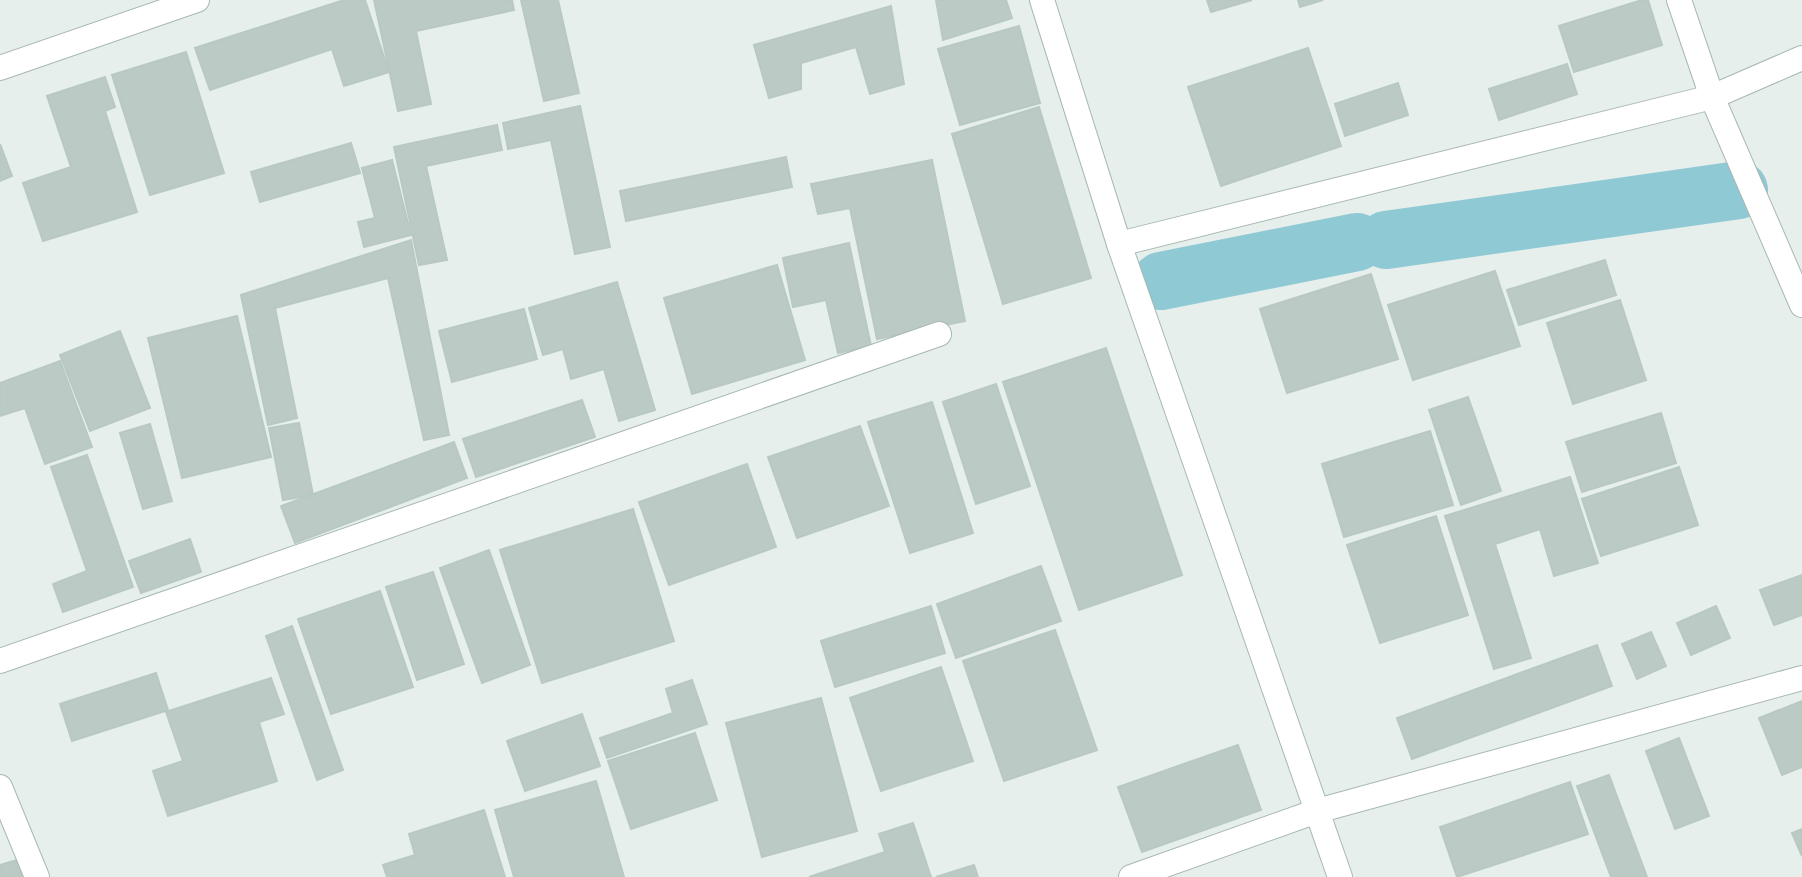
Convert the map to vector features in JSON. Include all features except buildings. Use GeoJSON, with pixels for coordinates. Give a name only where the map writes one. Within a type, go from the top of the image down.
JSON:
{"type":"FeatureCollection","features":[{"type":"Feature","properties":{"kind":"street"},"geometry":{"type":"LineString","coordinates":[[0,68],[197,0]]}},
{"type":"Feature","properties":{"kind":"street"},"geometry":{"type":"LineString","coordinates":[[1042,0],[1119,244],[1340,877]]}},
{"type":"Feature","properties":{"kind":"street"},"geometry":{"type":"LineString","coordinates":[[1679,0],[1712,97],[1802,305]]}},
{"type":"Feature","properties":{"kind":"street"},"geometry":{"type":"LineString","coordinates":[[1119,244],[1712,97],[1802,58]]}},
{"type":"Feature","properties":{"kind":"street"},"geometry":{"type":"LineString","coordinates":[[0,661],[939,334]]}},
{"type":"Feature","properties":{"kind":"street"},"geometry":{"type":"LineString","coordinates":[[1131,877],[1317,811],[1802,678]]}},
{"type":"Feature","properties":{"kind":"street"},"geometry":{"type":"LineString","coordinates":[[0,787],[37,877]]}},
{"type":"Feature","properties":{"kind":"waterway"},"geometry":{"type":"LineString","coordinates":[[1386,240],[1739,190]]}},
{"type":"Feature","properties":{"kind":"waterway"},"geometry":{"type":"LineString","coordinates":[[1161,281],[1357,242]]}}]}
